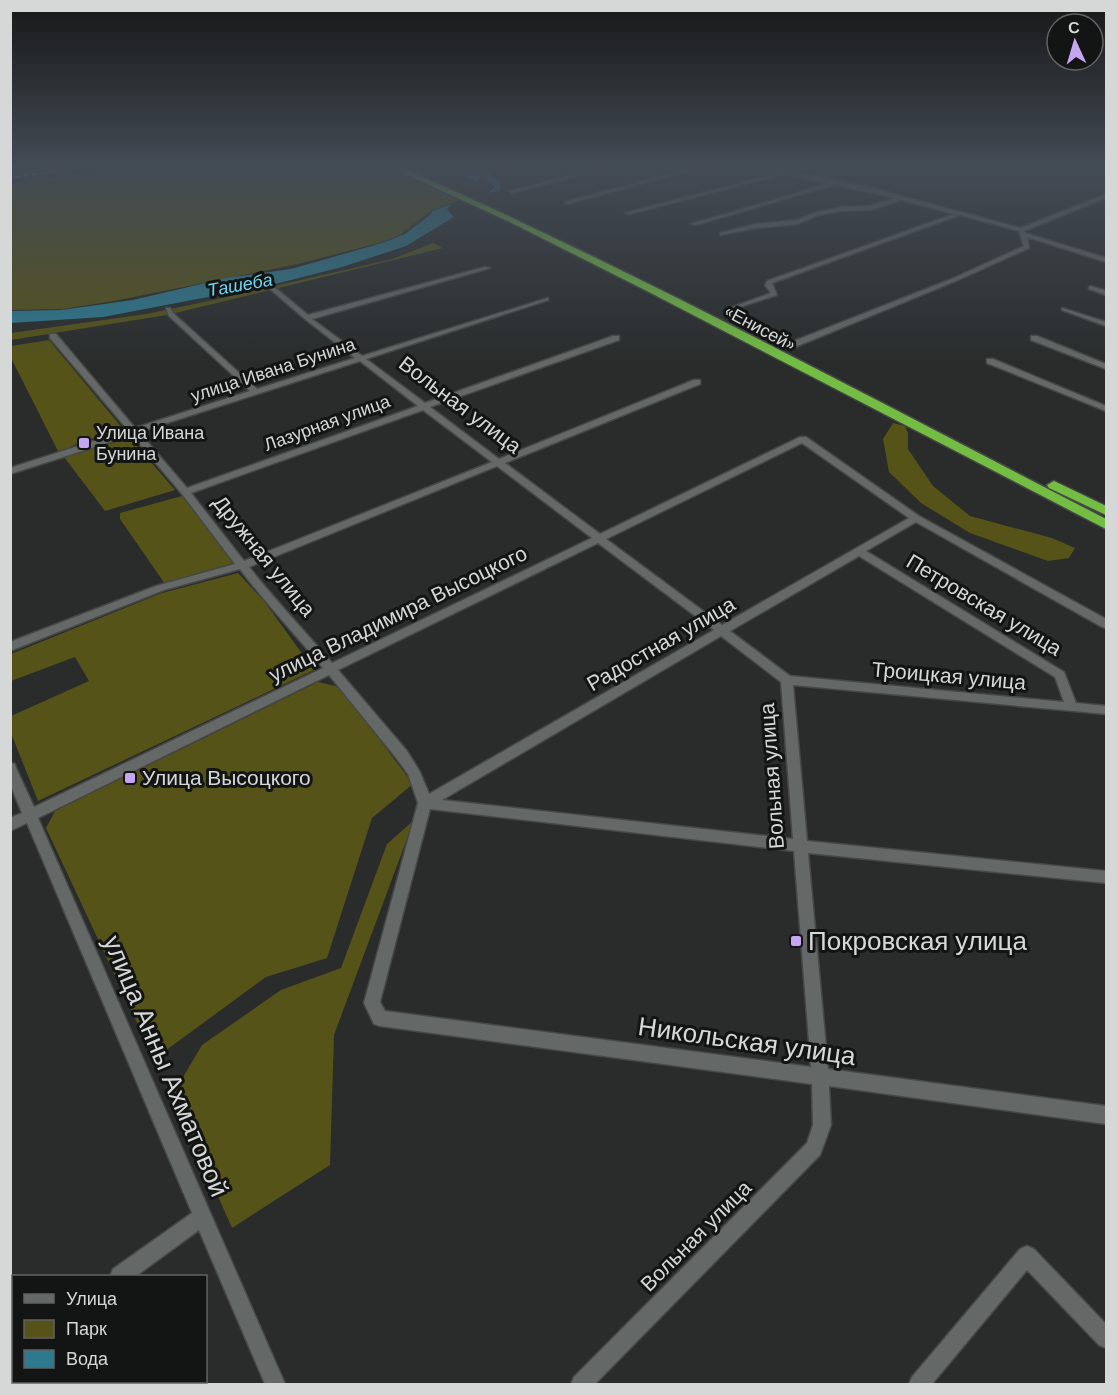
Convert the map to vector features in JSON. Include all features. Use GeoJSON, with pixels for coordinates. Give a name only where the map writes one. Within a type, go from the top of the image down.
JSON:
{"type":"FeatureCollection","features":[{"type":"Feature","properties":{"kind":"highway","name":"«Енисей»"},"geometry":{"type":"LineString","coordinates":[[537,232],[1106,521]]}},
{"type":"Feature","properties":{"kind":"highway","name":"«Енисей»"},"geometry":{"type":"LineString","coordinates":[[547,232],[642,277],[1106,521]]}},
{"type":"Feature","properties":{"kind":"street"},"geometry":{"type":"LineString","coordinates":[[722,234],[730,232]]}},
{"type":"Feature","properties":{"kind":"street"},"geometry":{"type":"LineString","coordinates":[[735,308],[775,294],[768,285],[770,282],[909,232]]}},
{"type":"Feature","properties":{"kind":"street"},"geometry":{"type":"LineString","coordinates":[[1022,232],[1107,260]]}},
{"type":"Feature","properties":{"kind":"street"},"geometry":{"type":"LineString","coordinates":[[792,345],[924,293],[1027,247],[1022,232]]}},
{"type":"Feature","properties":{"kind":"street"},"geometry":{"type":"LineString","coordinates":[[307,318],[487,268]]}},
{"type":"Feature","properties":{"kind":"street","name":"Вольная улица"},"geometry":{"type":"LineString","coordinates":[[271,287],[307,318],[787,680],[820,1076],[822,1125],[814,1149],[581,1384]]}},
{"type":"Feature","properties":{"kind":"street"},"geometry":{"type":"LineString","coordinates":[[1091,288],[1107,293]]}},
{"type":"Feature","properties":{"kind":"street","name":"улица Ивана Бунина"},"geometry":{"type":"LineString","coordinates":[[10,471],[546,299]]}},
{"type":"Feature","properties":{"kind":"street"},"geometry":{"type":"LineString","coordinates":[[168,309],[171,315],[256,393]]}},
{"type":"Feature","properties":{"kind":"street"},"geometry":{"type":"LineString","coordinates":[[1064,309],[1107,324]]}},
{"type":"Feature","properties":{"kind":"street","name":"Дружная улица"},"geometry":{"type":"LineString","coordinates":[[53,336],[185,492],[244,565],[268,599],[402,755],[414,772],[425,803]]}},
{"type":"Feature","properties":{"kind":"street","name":"Лазурная улица"},"geometry":{"type":"LineString","coordinates":[[185,492],[616,338]]}},
{"type":"Feature","properties":{"kind":"street"},"geometry":{"type":"LineString","coordinates":[[1034,338],[1107,367]]}},
{"type":"Feature","properties":{"kind":"street"},"geometry":{"type":"LineString","coordinates":[[990,361],[1107,409]]}},
{"type":"Feature","properties":{"kind":"street"},"geometry":{"type":"LineString","coordinates":[[10,647],[160,588],[244,565],[697,382]]}},
{"type":"Feature","properties":{"kind":"street","name":"улица Владимира Высоцкого"},"geometry":{"type":"LineString","coordinates":[[10,825],[803,439],[916,518]]}},
{"type":"Feature","properties":{"kind":"street"},"geometry":{"type":"LineString","coordinates":[[916,518],[1107,624]]}},
{"type":"Feature","properties":{"kind":"street","name":"Радостная улица"},"geometry":{"type":"LineString","coordinates":[[425,803],[916,518]]}},
{"type":"Feature","properties":{"kind":"street","name":"Петровская улица"},"geometry":{"type":"LineString","coordinates":[[858,551],[1060,675],[1072,707]]}},
{"type":"Feature","properties":{"kind":"street","name":"Троицкая улица"},"geometry":{"type":"LineString","coordinates":[[787,680],[1107,710]]}},
{"type":"Feature","properties":{"kind":"street","name":"улица Анны Ахматовой"},"geometry":{"type":"LineString","coordinates":[[10,768],[275,1384]]}},
{"type":"Feature","properties":{"kind":"street"},"geometry":{"type":"LineString","coordinates":[[425,803],[800,846],[1107,877]]}},
{"type":"Feature","properties":{"kind":"street","name":"Никольская улица"},"geometry":{"type":"LineString","coordinates":[[425,803],[372,1003],[380,1018],[1107,1115]]}},
{"type":"Feature","properties":{"kind":"street"},"geometry":{"type":"LineString","coordinates":[[121,1275],[203,1216]]}},
{"type":"Feature","properties":{"kind":"street"},"geometry":{"type":"LineString","coordinates":[[919,1384],[1027,1256],[1107,1338]]}},
{"type":"Feature","properties":{"kind":"green space"},"geometry":{"type":"Polygon","coordinates":[[[10,232],[404,232],[379,243],[298,264],[114,301],[63,309],[11,310],[10,232]]]}},
{"type":"Feature","properties":{"kind":"green space"},"geometry":{"type":"Polygon","coordinates":[[[433,243],[443,248],[167,315],[11,340],[11,333],[146,314],[214,300],[392,259],[433,243]]]}},
{"type":"Feature","properties":{"kind":"green space"},"geometry":{"type":"Polygon","coordinates":[[[49,340],[124,430],[121,433],[87,440],[59,453],[11,358],[11,346],[49,340]]]}},
{"type":"Feature","properties":{"kind":"green space"},"geometry":{"type":"Polygon","coordinates":[[[893,423],[905,426],[908,433],[908,449],[933,486],[970,516],[1052,538],[1075,548],[1069,558],[1048,561],[970,533],[921,503],[889,472],[883,439],[893,423]]]}},
{"type":"Feature","properties":{"kind":"green space"},"geometry":{"type":"Polygon","coordinates":[[[130,438],[175,490],[105,511],[64,457],[130,438]]]}},
{"type":"Feature","properties":{"kind":"green space"},"geometry":{"type":"Polygon","coordinates":[[[182,496],[236,562],[165,584],[120,519],[120,513],[182,496]]]}},
{"type":"Feature","properties":{"kind":"green space"},"geometry":{"type":"Polygon","coordinates":[[[238,573],[264,601],[314,670],[38,801],[11,733],[11,716],[89,681],[75,657],[11,681],[11,654],[162,593],[238,573]]]}},
{"type":"Feature","properties":{"kind":"green space"},"geometry":{"type":"Polygon","coordinates":[[[318,682],[340,687],[413,784],[372,818],[327,958],[266,977],[154,1059],[46,828],[55,811],[318,682]]]}},
{"type":"Feature","properties":{"kind":"green space"},"geometry":{"type":"Polygon","coordinates":[[[414,820],[334,1035],[330,1165],[232,1228],[173,1094],[202,1045],[281,990],[341,968],[387,844],[414,820]]]}},
{"type":"Feature","properties":{"kind":"water","name":"Ташеба"},"geometry":{"type":"Polygon","coordinates":[[[429,232],[406,246],[342,267],[275,284],[103,317],[11,323],[11,311],[61,310],[133,300],[227,278],[291,269],[382,243],[405,234],[429,232]]]}},
{"type":"Feature","properties":{"kind":"place","name":"Улица Ивана Бунина"},"geometry":{"type":"Point","coordinates":[84,443]}},
{"type":"Feature","properties":{"kind":"place","name":"Улица Высоцкого"},"geometry":{"type":"Point","coordinates":[130,778]}},
{"type":"Feature","properties":{"kind":"place","name":"Покровская улица"},"geometry":{"type":"Point","coordinates":[796,941]}}]}
